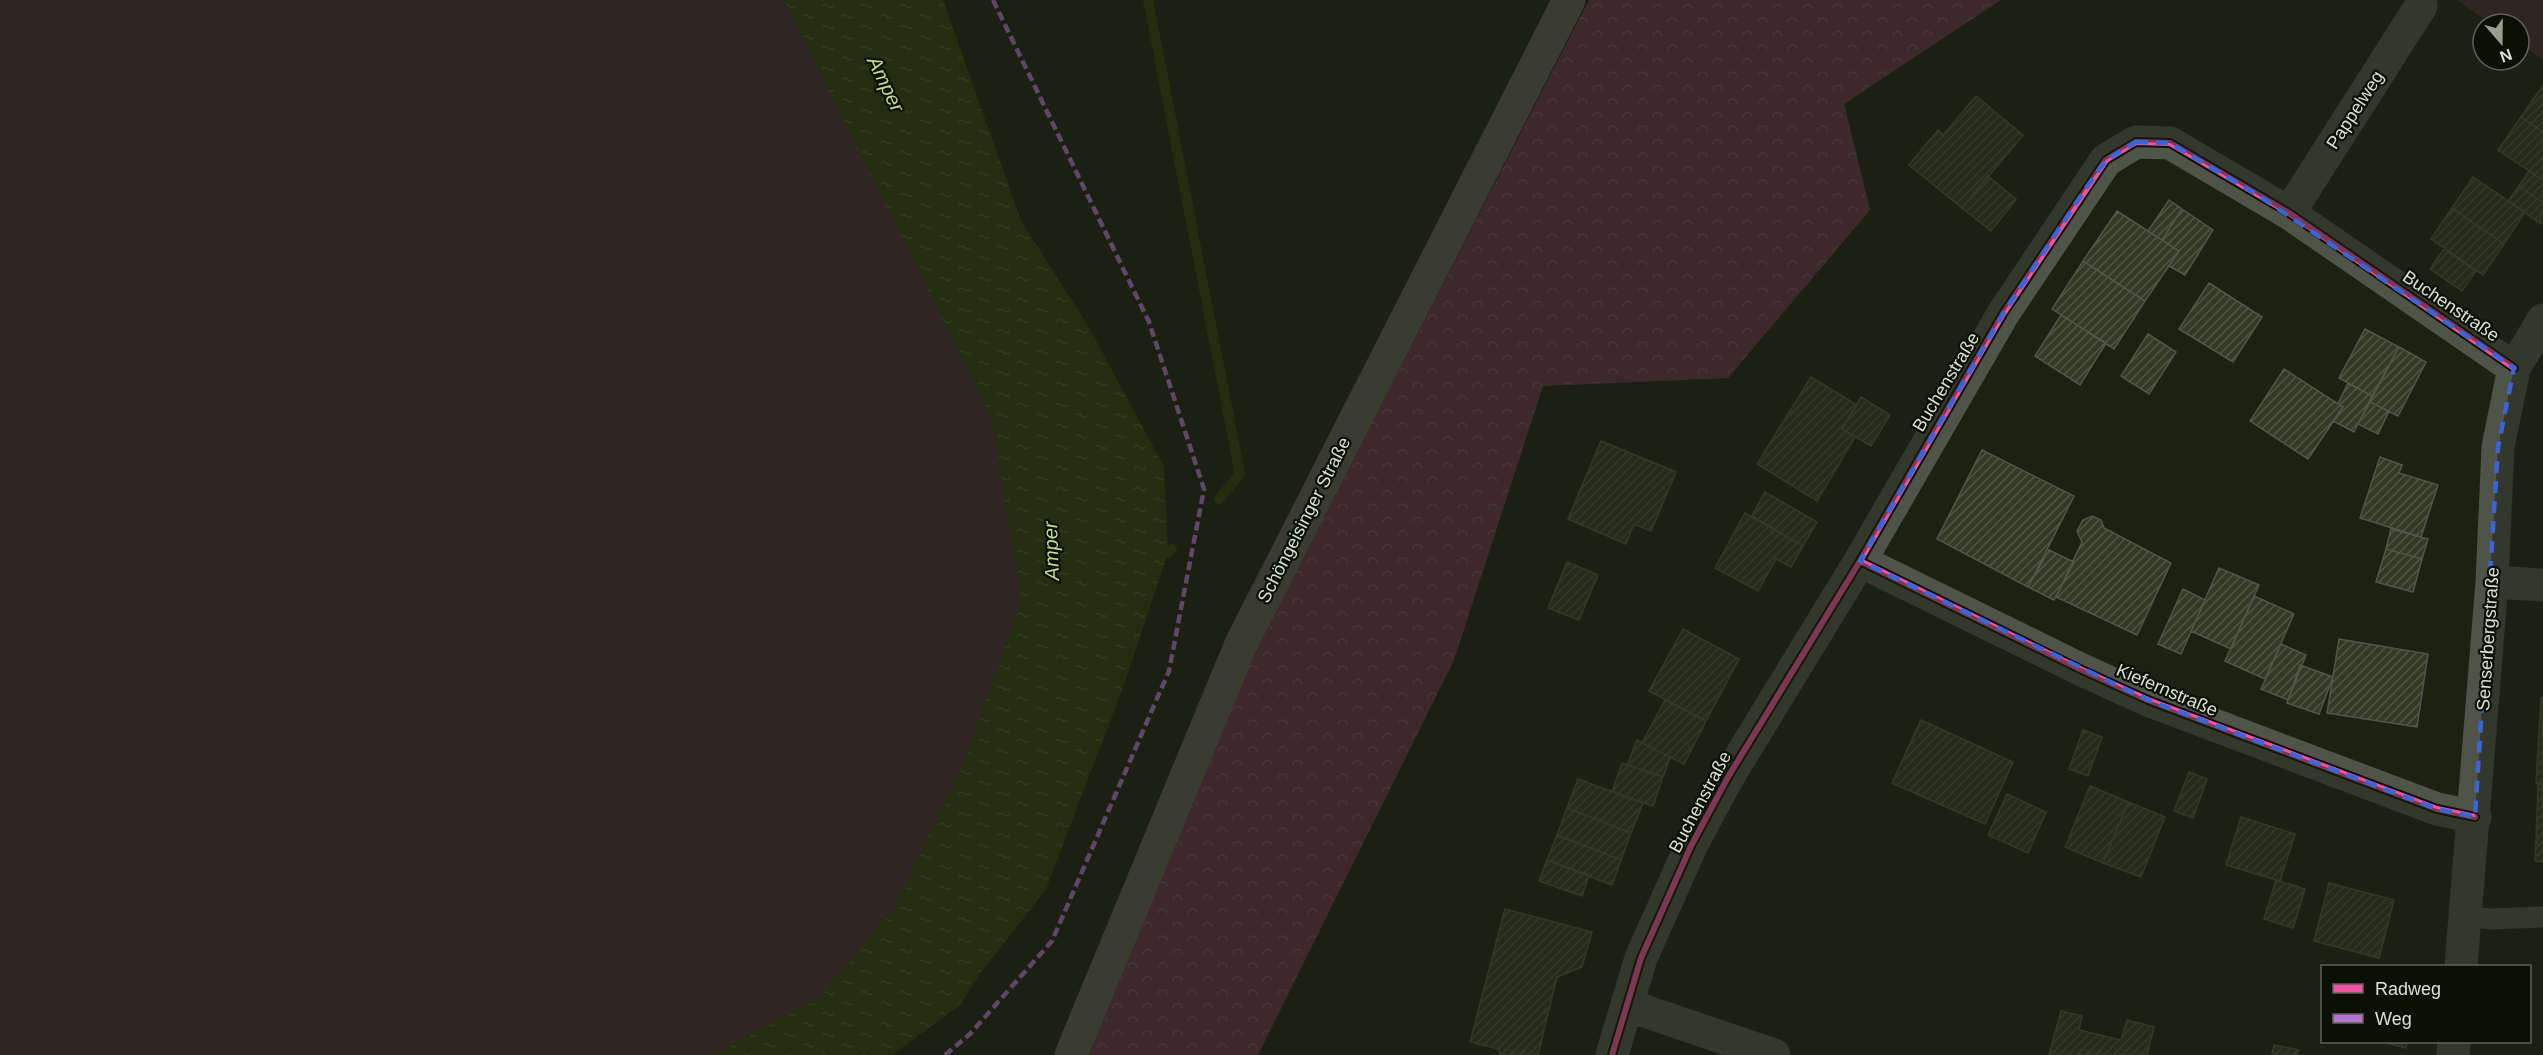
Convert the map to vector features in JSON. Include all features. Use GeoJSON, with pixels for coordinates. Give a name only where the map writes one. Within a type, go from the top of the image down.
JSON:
{"type":"FeatureCollection","features":[{"type":"Feature","properties":{"kind":"main road","name":"Schöngeisinger Straße"},"geometry":{"type":"LineString","coordinates":[[1071,1055],[1241,644],[1569,0]]}},
{"type":"Feature","properties":{"kind":"street","name":"Pappelweg"},"geometry":{"type":"LineString","coordinates":[[2289,213],[2421,6]]}},
{"type":"Feature","properties":{"kind":"street","name":"Buchenstraße"},"geometry":{"type":"LineString","coordinates":[[1612,1055],[1641,958],[1691,846],[1728,777],[1860,561],[2003,314],[2106,160],[2136,142],[2170,143],[2289,213],[2514,368]]}},
{"type":"Feature","properties":{"kind":"street","name":"Senserbergstraße"},"geometry":{"type":"LineString","coordinates":[[2461,965],[2475,817],[2492,582],[2498,447],[2514,368],[2543,320]]}},
{"type":"Feature","properties":{"kind":"street","name":"Kiefernstraße"},"geometry":{"type":"LineString","coordinates":[[1860,561],[2148,700],[2437,809],[2475,817]]}},
{"type":"Feature","properties":{"kind":"street"},"geometry":{"type":"LineString","coordinates":[[2492,582],[2543,585]]}},
{"type":"Feature","properties":{"kind":"street"},"geometry":{"type":"LineString","coordinates":[[1627,1005],[1774,1055]]}},
{"type":"Feature","properties":{"kind":"lane"},"geometry":{"type":"LineString","coordinates":[[2465,917],[2543,918]]}},
{"type":"Feature","properties":{"kind":"highlighted area"},"geometry":{"type":"Polygon","coordinates":[[[2136,142],[2170,143],[2256,194],[2514,368],[2498,447],[2475,817],[2437,809],[2148,700],[1860,561],[2003,314],[2084,191],[2106,160],[2136,142]]]}},
{"type":"Feature","properties":{"kind":"shaded area"},"geometry":{"type":"Polygon","coordinates":[[[0,0],[784,0],[994,422],[1021,602],[962,768],[895,907],[820,997],[712,1055],[0,1055],[0,0]]]}},
{"type":"Feature","properties":{"kind":"shaded area"},"geometry":{"type":"Polygon","coordinates":[[[2457,0],[2543,0],[2543,60],[2531,52],[2531,12],[2474,12],[2457,0]]]}},
{"type":"Feature","properties":{"kind":"green space"},"geometry":{"type":"Polygon","coordinates":[[[1589,0],[2001,0],[1844,104],[1870,210],[1728,378],[1543,386],[1454,660],[1258,1055],[1089,1055],[1254,653],[1589,0]]]}},
{"type":"Feature","properties":{"kind":"water","name":"Amper"},"geometry":{"type":"Polygon","coordinates":[[[784,0],[943,0],[1021,221],[1087,324],[1164,467],[1168,553],[1124,685],[1046,889],[980,974],[960,1005],[892,1055],[712,1055],[820,997],[895,907],[962,768],[1021,602],[993,422],[784,0]]]}},
{"type":"Feature","properties":{"kind":"building"},"geometry":{"type":"Polygon","coordinates":[[[2543,85],[2543,132],[2521,117],[2543,85]]]}},
{"type":"Feature","properties":{"kind":"building"},"geometry":{"type":"Polygon","coordinates":[[[1976,96],[2023,135],[1962,208],[1909,165],[1938,130],[1943,135],[1976,96]]]}},
{"type":"Feature","properties":{"kind":"building"},"geometry":{"type":"Polygon","coordinates":[[[2521,117],[2543,132],[2543,180],[2498,150],[2521,117]]]}},
{"type":"Feature","properties":{"kind":"building"},"geometry":{"type":"Polygon","coordinates":[[[2529,171],[2543,180],[2543,203],[2519,186],[2529,171]]]}},
{"type":"Feature","properties":{"kind":"building"},"geometry":{"type":"Polygon","coordinates":[[[1988,176],[2016,199],[1991,231],[1962,208],[1988,176]]]}},
{"type":"Feature","properties":{"kind":"building"},"geometry":{"type":"Polygon","coordinates":[[[2473,177],[2525,212],[2504,244],[2452,208],[2473,177]]]}},
{"type":"Feature","properties":{"kind":"building"},"geometry":{"type":"Polygon","coordinates":[[[2519,186],[2543,203],[2541,224],[2508,201],[2519,186]]]}},
{"type":"Feature","properties":{"kind":"building"},"geometry":{"type":"Polygon","coordinates":[[[2169,200],[2182,209],[2162,240],[2148,231],[2169,200]]]}},
{"type":"Feature","properties":{"kind":"building"},"geometry":{"type":"Polygon","coordinates":[[[2452,208],[2504,244],[2483,275],[2431,239],[2452,208]]]}},
{"type":"Feature","properties":{"kind":"building"},"geometry":{"type":"Polygon","coordinates":[[[2182,209],[2213,230],[2185,275],[2169,266],[2179,251],[2162,240],[2182,209]]]}},
{"type":"Feature","properties":{"kind":"building"},"geometry":{"type":"Polygon","coordinates":[[[2117,211],[2179,251],[2145,301],[2083,261],[2117,211]]]}},
{"type":"Feature","properties":{"kind":"building"},"geometry":{"type":"Polygon","coordinates":[[[2444,249],[2476,271],[2462,291],[2430,269],[2444,249]]]}},
{"type":"Feature","properties":{"kind":"building"},"geometry":{"type":"Polygon","coordinates":[[[2083,261],[2145,301],[2114,349],[2052,309],[2083,261]]]}},
{"type":"Feature","properties":{"kind":"building"},"geometry":{"type":"Polygon","coordinates":[[[2209,283],[2262,317],[2233,362],[2179,329],[2209,283]]]}},
{"type":"Feature","properties":{"kind":"building"},"geometry":{"type":"Polygon","coordinates":[[[2061,315],[2106,343],[2080,385],[2035,356],[2061,315]]]}},
{"type":"Feature","properties":{"kind":"building"},"geometry":{"type":"Polygon","coordinates":[[[2365,329],[2399,347],[2372,396],[2339,378],[2365,329]]]}},
{"type":"Feature","properties":{"kind":"building"},"geometry":{"type":"Polygon","coordinates":[[[2148,334],[2176,352],[2149,394],[2121,376],[2148,334]]]}},
{"type":"Feature","properties":{"kind":"building"},"geometry":{"type":"Polygon","coordinates":[[[2399,347],[2426,362],[2398,416],[2370,402],[2399,347]]]}},
{"type":"Feature","properties":{"kind":"building"},"geometry":{"type":"Polygon","coordinates":[[[2284,369],[2343,407],[2308,459],[2250,421],[2284,369]]]}},
{"type":"Feature","properties":{"kind":"building"},"geometry":{"type":"Polygon","coordinates":[[[1811,377],[1857,405],[1842,429],[1855,437],[1817,501],[1757,464],[1811,377]]]}},
{"type":"Feature","properties":{"kind":"building"},"geometry":{"type":"Polygon","coordinates":[[[2348,383],[2372,396],[2354,432],[2333,421],[2343,407],[2338,404],[2348,383]]]}},
{"type":"Feature","properties":{"kind":"building"},"geometry":{"type":"Polygon","coordinates":[[[1861,397],[1890,415],[1871,446],[1842,429],[1861,397]]]}},
{"type":"Feature","properties":{"kind":"building"},"geometry":{"type":"Polygon","coordinates":[[[2370,402],[2389,411],[2378,434],[2358,424],[2370,402]]]}},
{"type":"Feature","properties":{"kind":"building"},"geometry":{"type":"Polygon","coordinates":[[[1601,441],[1676,472],[1651,531],[1634,524],[1626,544],[1568,519],[1601,441]]]}},
{"type":"Feature","properties":{"kind":"building"},"geometry":{"type":"Polygon","coordinates":[[[1982,450],[2074,496],[2028,587],[1937,539],[1982,450]]]}},
{"type":"Feature","properties":{"kind":"building"},"geometry":{"type":"Polygon","coordinates":[[[2380,457],[2402,465],[2399,473],[2438,485],[2421,537],[2360,518],[2380,457]]]}},
{"type":"Feature","properties":{"kind":"building"},"geometry":{"type":"Polygon","coordinates":[[[1765,492],[1817,522],[1803,546],[1752,516],[1765,492]]]}},
{"type":"Feature","properties":{"kind":"building"},"geometry":{"type":"Polygon","coordinates":[[[1745,513],[1803,546],[1791,567],[1776,559],[1758,591],[1715,568],[1745,513]]]}},
{"type":"Feature","properties":{"kind":"building"},"geometry":{"type":"Polygon","coordinates":[[[2092,516],[2101,520],[2104,528],[2171,563],[2137,635],[2056,597],[2082,542],[2077,531],[2083,520],[2092,516]]]}},
{"type":"Feature","properties":{"kind":"building"},"geometry":{"type":"Polygon","coordinates":[[[2391,529],[2428,539],[2422,559],[2386,549],[2391,529]]]}},
{"type":"Feature","properties":{"kind":"building"},"geometry":{"type":"Polygon","coordinates":[[[2386,549],[2422,559],[2413,592],[2376,582],[2386,549]]]}},
{"type":"Feature","properties":{"kind":"building"},"geometry":{"type":"Polygon","coordinates":[[[2049,550],[2074,562],[2054,600],[2028,587],[2049,550]]]}},
{"type":"Feature","properties":{"kind":"building"},"geometry":{"type":"Polygon","coordinates":[[[1567,562],[1598,575],[1579,620],[1548,608],[1567,562]]]}},
{"type":"Feature","properties":{"kind":"building"},"geometry":{"type":"Polygon","coordinates":[[[2219,568],[2259,585],[2231,649],[2191,631],[2219,568]]]}},
{"type":"Feature","properties":{"kind":"building"},"geometry":{"type":"Polygon","coordinates":[[[2183,589],[2205,600],[2181,654],[2158,644],[2183,589]]]}},
{"type":"Feature","properties":{"kind":"building"},"geometry":{"type":"Polygon","coordinates":[[[2254,596],[2294,614],[2265,679],[2225,661],[2254,596]]]}},
{"type":"Feature","properties":{"kind":"building"},"geometry":{"type":"Polygon","coordinates":[[[1683,629],[1739,659],[1706,721],[1649,691],[1683,629]]]}},
{"type":"Feature","properties":{"kind":"building"},"geometry":{"type":"Polygon","coordinates":[[[2339,639],[2428,654],[2417,727],[2327,713],[2339,639]]]}},
{"type":"Feature","properties":{"kind":"building"},"geometry":{"type":"Polygon","coordinates":[[[2281,644],[2306,655],[2288,700],[2261,689],[2281,644]]]}},
{"type":"Feature","properties":{"kind":"building"},"geometry":{"type":"Polygon","coordinates":[[[2300,665],[2333,677],[2319,714],[2287,703],[2300,665]]]}},
{"type":"Feature","properties":{"kind":"building"},"geometry":{"type":"Polygon","coordinates":[[[2541,698],[2543,698],[2543,784],[2536,783],[2541,698]]]}},
{"type":"Feature","properties":{"kind":"building"},"geometry":{"type":"Polygon","coordinates":[[[1665,700],[1706,721],[1684,764],[1642,743],[1665,700]]]}},
{"type":"Feature","properties":{"kind":"building"},"geometry":{"type":"Polygon","coordinates":[[[1921,720],[2013,762],[1985,824],[1892,783],[1921,720]]]}},
{"type":"Feature","properties":{"kind":"building"},"geometry":{"type":"Polygon","coordinates":[[[2083,730],[2102,737],[2088,776],[2069,769],[2083,730]]]}},
{"type":"Feature","properties":{"kind":"building"},"geometry":{"type":"Polygon","coordinates":[[[1637,740],[1670,757],[1663,777],[1627,765],[1637,740]]]}},
{"type":"Feature","properties":{"kind":"building"},"geometry":{"type":"Polygon","coordinates":[[[1622,763],[1663,777],[1653,806],[1612,792],[1622,763]]]}},
{"type":"Feature","properties":{"kind":"building"},"geometry":{"type":"Polygon","coordinates":[[[2189,772],[2207,779],[2193,818],[2174,811],[2189,772]]]}},
{"type":"Feature","properties":{"kind":"building"},"geometry":{"type":"Polygon","coordinates":[[[1578,779],[1643,803],[1631,833],[1567,808],[1578,779]]]}},
{"type":"Feature","properties":{"kind":"building"},"geometry":{"type":"Polygon","coordinates":[[[2538,784],[2543,784],[2543,817],[2537,817],[2538,784]]]}},
{"type":"Feature","properties":{"kind":"building"},"geometry":{"type":"Polygon","coordinates":[[[2090,786],[2128,802],[2103,863],[2065,847],[2090,786]]]}},
{"type":"Feature","properties":{"kind":"building"},"geometry":{"type":"Polygon","coordinates":[[[2007,794],[2046,812],[2028,853],[1988,835],[2007,794]]]}},
{"type":"Feature","properties":{"kind":"building"},"geometry":{"type":"Polygon","coordinates":[[[2128,802],[2165,817],[2141,877],[2103,863],[2128,802]]]}},
{"type":"Feature","properties":{"kind":"building"},"geometry":{"type":"Polygon","coordinates":[[[1567,808],[1631,833],[1621,860],[1557,835],[1567,808]]]}},
{"type":"Feature","properties":{"kind":"building"},"geometry":{"type":"Polygon","coordinates":[[[2241,817],[2295,834],[2280,881],[2226,865],[2241,817]]]}},
{"type":"Feature","properties":{"kind":"building"},"geometry":{"type":"Polygon","coordinates":[[[2537,817],[2543,817],[2543,862],[2535,861],[2537,817]]]}},
{"type":"Feature","properties":{"kind":"building"},"geometry":{"type":"Polygon","coordinates":[[[1557,835],[1621,860],[1612,885],[1547,860],[1557,835]]]}},
{"type":"Feature","properties":{"kind":"building"},"geometry":{"type":"Polygon","coordinates":[[[1547,860],[1589,875],[1582,896],[1539,881],[1547,860]]]}},
{"type":"Feature","properties":{"kind":"building"},"geometry":{"type":"Polygon","coordinates":[[[2276,880],[2305,889],[2293,928],[2264,919],[2276,880]]]}},
{"type":"Feature","properties":{"kind":"building"},"geometry":{"type":"Polygon","coordinates":[[[2329,883],[2394,900],[2379,958],[2314,941],[2329,883]]]}},
{"type":"Feature","properties":{"kind":"building"},"geometry":{"type":"Polygon","coordinates":[[[1505,909],[1592,932],[1582,967],[1557,977],[1538,1055],[1500,1055],[1499,1049],[1470,1042],[1505,909]]]}},
{"type":"Feature","properties":{"kind":"building"},"geometry":{"type":"Polygon","coordinates":[[[2061,1011],[2082,1016],[2079,1030],[2121,1040],[2127,1020],[2154,1027],[2147,1055],[2049,1055],[2061,1011]]]}},
{"type":"Feature","properties":{"kind":"building"},"geometry":{"type":"Polygon","coordinates":[[[2387,1043],[2407,1043],[2406,1048],[2387,1043]]]}},
{"type":"Feature","properties":{"kind":"building"},"geometry":{"type":"Polygon","coordinates":[[[2274,1045],[2299,1050],[2297,1055],[2272,1055],[2274,1045]]]}},
{"type":"Feature","properties":{"kind":"waterway"},"geometry":{"type":"LineString","coordinates":[[1148,0],[1240,474],[1219,499]]}},
{"type":"Feature","properties":{"kind":"waterway"},"geometry":{"type":"LineString","coordinates":[[1168,553],[1172,549]]}},
{"type":"Feature","properties":{"kind":"marked path"},"geometry":{"type":"LineString","coordinates":[[945,1055],[970,1034],[1052,941],[1169,671],[1204,489],[1149,322],[993,0]]}},
{"type":"Feature","properties":{"kind":"cycle path"},"geometry":{"type":"LineString","coordinates":[[1612,1055],[1641,958],[1691,846],[1728,777],[1860,561],[2003,314],[2106,160],[2136,142],[2170,143],[2289,213],[2514,368]]}},
{"type":"Feature","properties":{"kind":"cycle path"},"geometry":{"type":"LineString","coordinates":[[1860,561],[2148,700],[2437,809],[2475,817]]}}]}
